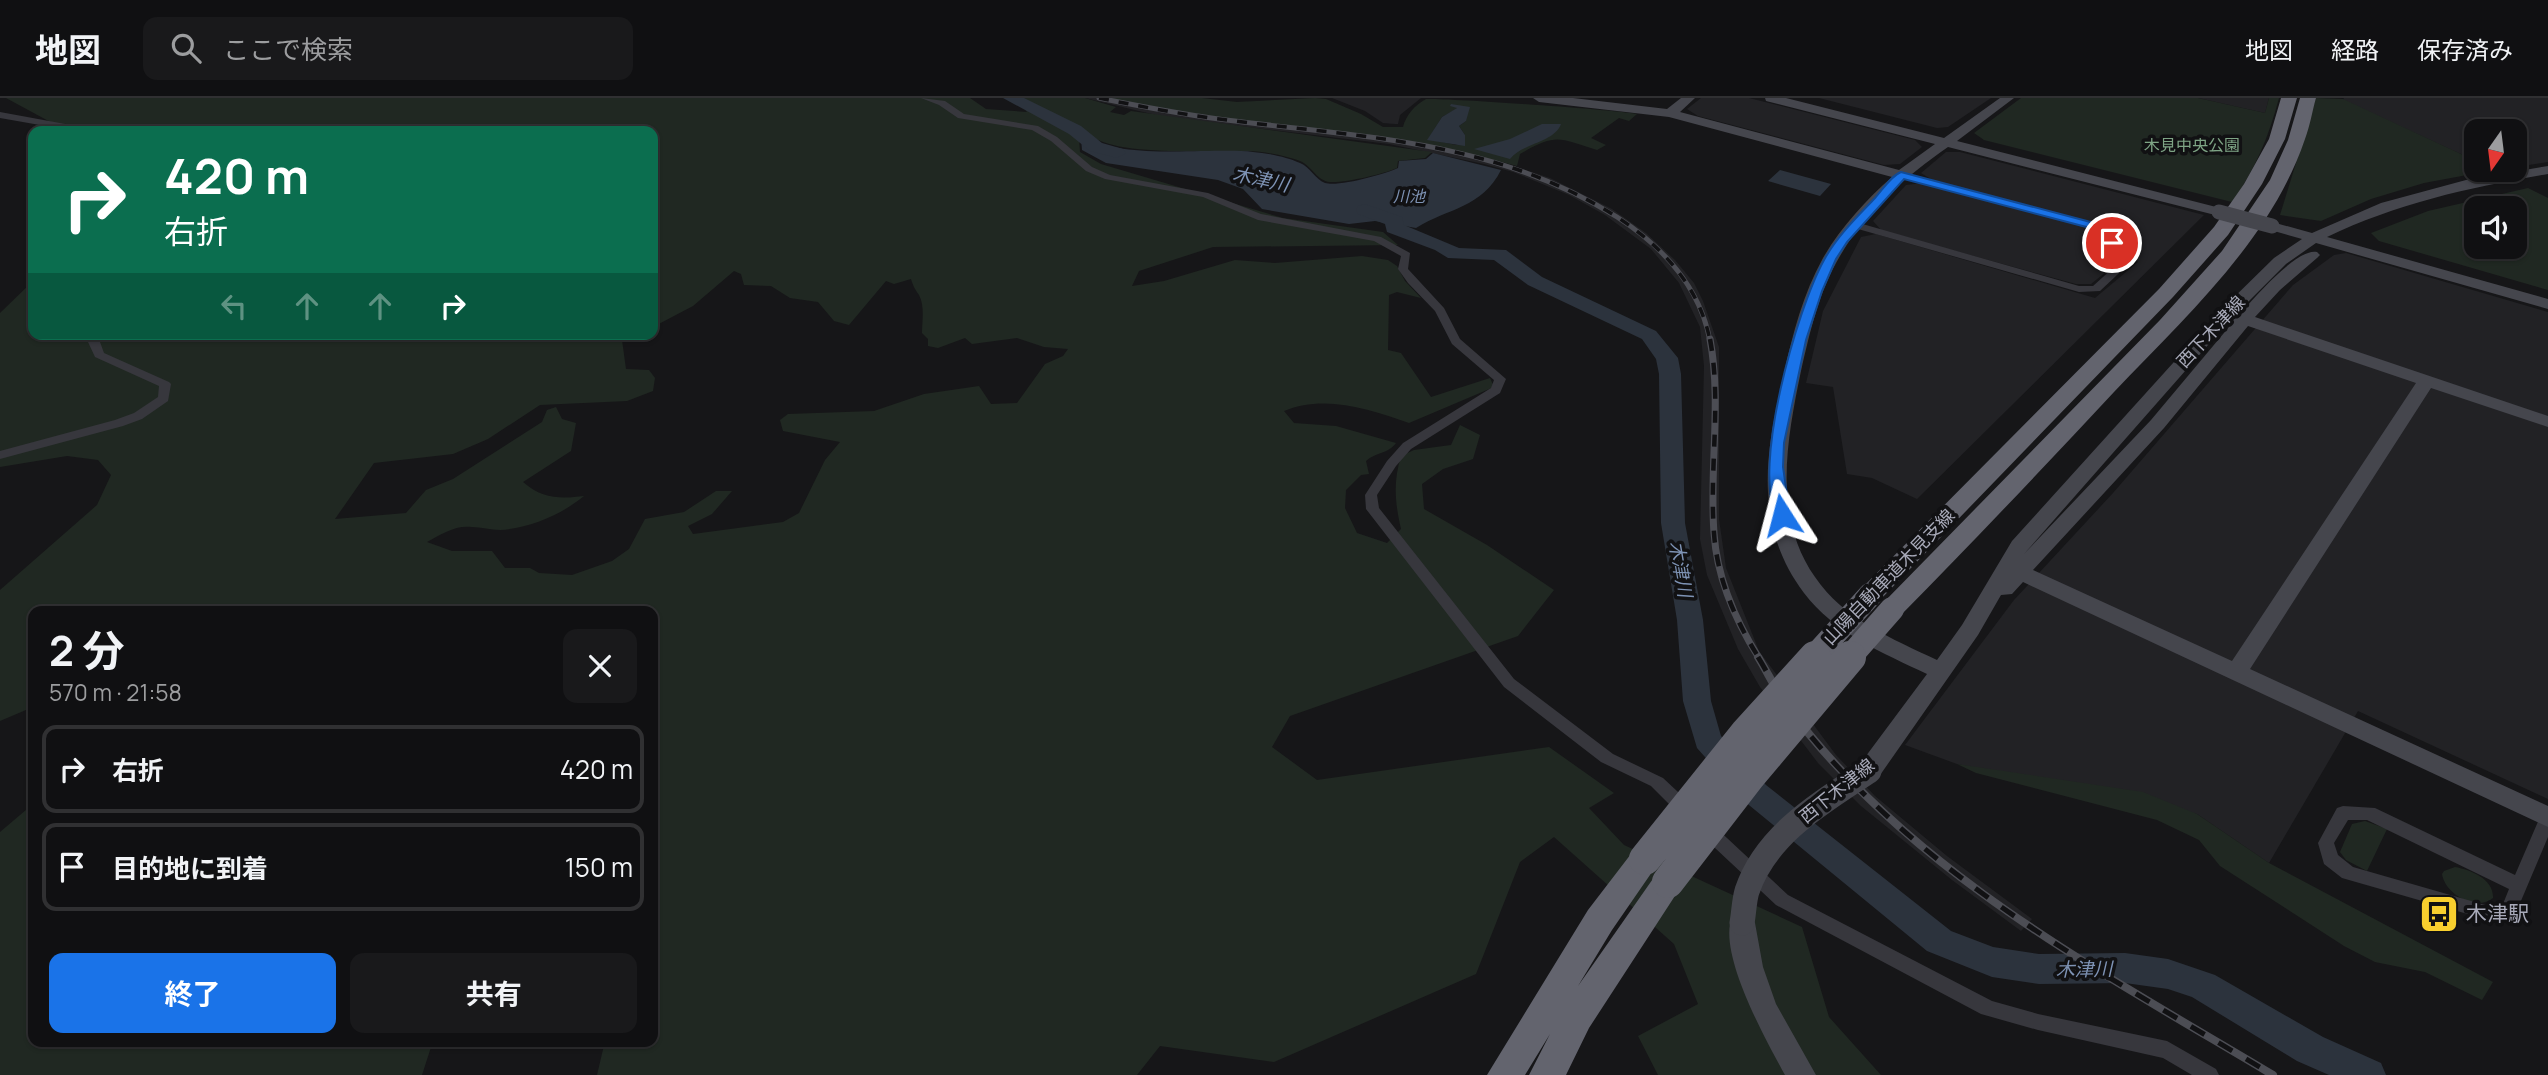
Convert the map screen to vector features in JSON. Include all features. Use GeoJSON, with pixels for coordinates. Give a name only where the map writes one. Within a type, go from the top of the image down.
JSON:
{"type":"FeatureCollection","features":[{"type":"Feature","properties":{"kind":"highway","name":"山陽自動車道木見支線"},"geometry":{"type":"LineString","coordinates":[[1505,1075],[1600,920],[1734,794],[1815,696],[1881,602],[2221,231],[2253,184],[2277,139],[2289,98]]}},
{"type":"Feature","properties":{"kind":"highway","name":"山陽自動車道木見支線"},"geometry":{"type":"LineString","coordinates":[[1881,602],[2047,451],[2188,301],[2242,237],[2273,188],[2294,145],[2308,98]]}},
{"type":"Feature","properties":{"kind":"highway","name":"山陽自動車道木見支線"},"geometry":{"type":"LineString","coordinates":[[1547,1075],[1656,870]]}},
{"type":"Feature","properties":{"kind":"street"},"geometry":{"type":"LineString","coordinates":[[925,98],[942,103],[961,116],[1035,128],[1054,139],[1089,169],[1108,177],[1205,195],[1258,217],[1377,239],[1406,256],[1403,269],[1411,284],[1424,292],[1441,311],[1451,335],[1462,347],[1500,380],[1496,390],[1407,446],[1391,464],[1371,495],[1373,509],[1508,683],[1607,758],[1657,782],[1782,900],[1988,1008],[2038,1022],[2167,1050],[2209,1075]]}},
{"type":"Feature","properties":{"kind":"street"},"geometry":{"type":"LineString","coordinates":[[1539,98],[1670,113],[2094,226],[2129,259],[2096,289],[2079,289],[1855,225]]}},
{"type":"Feature","properties":{"kind":"street"},"geometry":{"type":"LineString","coordinates":[[1670,113],[1689,98]]}},
{"type":"Feature","properties":{"kind":"street"},"geometry":{"type":"LineString","coordinates":[[1770,98],[1949,140]]}},
{"type":"Feature","properties":{"kind":"street"},"geometry":{"type":"LineString","coordinates":[[1795,98],[2548,297]]}},
{"type":"Feature","properties":{"kind":"street"},"geometry":{"type":"LineString","coordinates":[[1941,671],[1887,646],[1836,613],[1812,589],[1796,563],[1778,497],[1777,443],[1800,340],[1830,259],[1855,225],[1901,175],[2008,98]]}},
{"type":"Feature","properties":{"kind":"street"},"geometry":{"type":"LineString","coordinates":[[0,115],[60,126]]}},
{"type":"Feature","properties":{"kind":"street","name":"西下木津線"},"geometry":{"type":"LineString","coordinates":[[1801,1075],[1764,1009],[1749,967],[1742,923],[1748,890],[1767,854],[1807,814],[1869,771],[2013,569],[2179,399],[2235,316],[2329,237],[2386,206],[2466,184],[2548,170]]}},
{"type":"Feature","properties":{"kind":"street","name":"西下木津線"},"geometry":{"type":"LineString","coordinates":[[2329,237],[2439,199],[2548,177]]}},
{"type":"Feature","properties":{"kind":"street"},"geometry":{"type":"LineString","coordinates":[[2329,237],[2548,304]]}},
{"type":"Feature","properties":{"kind":"street"},"geometry":{"type":"LineString","coordinates":[[2235,316],[2548,422]]}},
{"type":"Feature","properties":{"kind":"street"},"geometry":{"type":"LineString","coordinates":[[0,455],[119,423],[138,416],[164,398],[165,384],[99,355],[94,340]]}},
{"type":"Feature","properties":{"kind":"street"},"geometry":{"type":"LineString","coordinates":[[2237,671],[2427,380]]}},
{"type":"Feature","properties":{"kind":"street"},"geometry":{"type":"LineString","coordinates":[[2013,569],[2548,817],[2509,910],[2492,914],[2348,873],[2330,859],[2326,843],[2343,813],[2369,813],[2518,885]]}},
{"type":"Feature","properties":{"kind":"shaded area"},"geometry":{"type":"Polygon","coordinates":[[[1085,98],[1110,98],[1178,113],[1392,139],[1480,155],[1550,178],[1612,209],[1646,233],[1675,260],[1694,283],[1719,347],[1719,519],[1726,568],[1759,651],[1836,755],[1875,796],[1947,856],[2032,919],[2021,931],[1952,880],[1861,806],[1818,763],[1760,687],[1738,649],[1707,575],[1700,539],[1704,366],[1700,327],[1679,283],[1651,249],[1605,215],[1569,195],[1513,172],[1484,164],[1389,144],[1164,117],[1085,98]]]}},
{"type":"Feature","properties":{"kind":"shaded area"},"geometry":{"type":"Polygon","coordinates":[[[1332,98],[1421,98],[1400,115],[1398,124],[1395,124],[1383,123],[1365,111],[1332,98]]]}},
{"type":"Feature","properties":{"kind":"shaded area"},"geometry":{"type":"Polygon","coordinates":[[[1701,98],[1749,98],[1915,140],[1922,147],[1900,164],[1884,165],[1698,116],[1687,109],[1701,98]]]}},
{"type":"Feature","properties":{"kind":"shaded area"},"geometry":{"type":"Polygon","coordinates":[[[1819,98],[1991,98],[1948,127],[1937,128],[1819,98]]]}},
{"type":"Feature","properties":{"kind":"shaded area"},"geometry":{"type":"Polygon","coordinates":[[[2198,98],[2269,98],[2265,113],[2198,98]]]}},
{"type":"Feature","properties":{"kind":"shaded area"},"geometry":{"type":"Polygon","coordinates":[[[2548,98],[2548,162],[2527,165],[2527,119],[2464,119],[2464,155],[2343,100],[2548,98]]]}},
{"type":"Feature","properties":{"kind":"shaded area"},"geometry":{"type":"Polygon","coordinates":[[[1946,152],[1960,152],[2204,215],[1917,499],[1872,478],[1847,474],[1833,387],[1806,383],[1823,311],[1861,237],[1876,234],[2095,298],[2138,262],[2102,226],[1934,181],[1921,173],[1946,152]]]}},
{"type":"Feature","properties":{"kind":"shaded area"},"geometry":{"type":"Polygon","coordinates":[[[1923,183],[2091,228],[2122,259],[2091,284],[2076,284],[1882,231],[1873,221],[1906,185],[1923,183]]]}},
{"type":"Feature","properties":{"kind":"shaded area"},"geometry":{"type":"Polygon","coordinates":[[[2346,253],[2548,312],[2548,799],[2358,711],[2269,863],[2197,814],[1957,764],[1905,745],[2014,600],[2113,493],[2293,285],[2334,255],[2346,253]]]}},
{"type":"Feature","properties":{"kind":"green space"},"geometry":{"type":"Polygon","coordinates":[[[6,98],[970,98],[986,109],[1027,112],[1016,98],[1085,98],[1116,107],[1110,112],[1124,115],[1131,111],[1432,152],[1425,158],[1398,161],[1397,168],[1383,173],[1330,182],[1322,179],[1300,161],[1267,153],[1142,149],[1121,147],[1090,135],[1079,138],[1080,152],[1101,164],[1283,218],[1383,232],[1398,245],[1213,247],[1139,271],[1132,286],[1164,281],[1235,260],[1275,263],[1362,256],[1388,260],[1397,266],[1405,281],[1421,298],[1397,292],[1389,295],[1388,350],[1401,353],[1431,397],[1490,378],[1494,387],[1409,423],[1347,405],[1315,404],[1284,411],[1294,423],[1336,426],[1396,443],[1366,461],[1369,474],[1361,475],[1346,490],[1345,508],[1357,533],[1387,543],[1401,529],[1396,492],[1401,456],[1414,450],[1451,445],[1460,425],[1480,435],[1473,459],[1443,469],[1422,484],[1424,509],[1487,545],[1554,590],[1518,636],[1290,716],[1272,747],[1317,780],[1549,747],[1614,793],[1589,808],[1624,845],[1802,927],[1829,1017],[1881,1075],[1658,1075],[1638,1036],[1698,1004],[1674,944],[1554,837],[1520,862],[1476,974],[1274,1062],[1160,1046],[1137,1075],[597,1075],[604,1047],[658,1047],[658,606],[28,606],[28,709],[0,721],[0,590],[97,505],[111,475],[98,460],[67,456],[0,467],[0,313],[28,286],[28,340],[622,340],[626,369],[649,370],[655,378],[653,391],[627,401],[540,405],[488,439],[453,454],[374,463],[335,519],[406,513],[426,490],[453,479],[542,422],[547,410],[556,407],[562,419],[576,423],[571,451],[523,482],[545,495],[584,496],[555,515],[534,523],[500,530],[460,527],[427,542],[452,551],[492,551],[505,568],[530,568],[539,573],[572,575],[612,561],[629,549],[645,519],[684,512],[716,491],[732,491],[712,514],[688,526],[693,534],[783,522],[799,513],[825,460],[840,442],[783,431],[780,420],[788,414],[874,411],[924,394],[979,386],[991,404],[1017,403],[1045,364],[1063,356],[1068,349],[1044,347],[1017,338],[972,344],[965,338],[938,348],[928,346],[928,339],[922,333],[921,299],[911,279],[894,284],[886,281],[849,325],[834,321],[818,302],[790,298],[771,286],[744,285],[741,274],[734,271],[693,306],[658,324],[658,126],[58,126],[6,98]]]}},
{"type":"Feature","properties":{"kind":"green space"},"geometry":{"type":"Polygon","coordinates":[[[1110,98],[1202,98],[1237,102],[1326,99],[1383,127],[1403,127],[1406,118],[1426,99],[1528,104],[1637,114],[1629,121],[1619,118],[1591,138],[1606,145],[1597,150],[1565,140],[1550,140],[1520,154],[1517,166],[1416,144],[1161,109],[1110,98]],[[1458,108],[1442,117],[1428,139],[1456,145],[1465,140],[1459,126],[1466,121],[1466,116],[1458,108]]]}},
{"type":"Feature","properties":{"kind":"green space","name":"木見中央公園"},"geometry":{"type":"Polygon","coordinates":[[[2021,98],[2198,98],[2265,113],[2269,98],[2279,98],[2260,152],[2248,178],[2232,202],[1984,140],[1974,133],[2021,98]]]}},
{"type":"Feature","properties":{"kind":"green space"},"geometry":{"type":"Polygon","coordinates":[[[2316,98],[2343,99],[2464,155],[2464,176],[2424,183],[2371,199],[2321,221],[2280,215],[2316,98]]]}},
{"type":"Feature","properties":{"kind":"green space"},"geometry":{"type":"Polygon","coordinates":[[[2528,188],[2548,198],[2548,290],[2379,241],[2371,233],[2428,211],[2464,203],[2464,259],[2527,259],[2527,196],[2493,196],[2528,188]]]}},
{"type":"Feature","properties":{"kind":"green space"},"geometry":{"type":"Polygon","coordinates":[[[1957,764],[2143,792],[2197,814],[2269,863],[2493,982],[2482,1000],[2425,972],[2375,962],[2344,946],[2220,866],[2199,840],[2157,820],[1976,773],[1957,764]]]}},
{"type":"Feature","properties":{"kind":"green space"},"geometry":{"type":"Polygon","coordinates":[[[28,808],[28,1047],[431,1047],[422,1075],[0,1075],[0,832],[28,808]]]}},
{"type":"Feature","properties":{"kind":"green space"},"geometry":{"type":"Polygon","coordinates":[[[2365,821],[2387,829],[2367,871],[2346,860],[2340,852],[2352,824],[2365,821]]]}},
{"type":"Feature","properties":{"kind":"green space"},"geometry":{"type":"Polygon","coordinates":[[[2455,867],[2468,870],[2486,881],[2493,898],[2478,903],[2462,899],[2455,894],[2444,881],[2442,874],[2455,867]]]}},
{"type":"Feature","properties":{"kind":"water"},"geometry":{"type":"Polygon","coordinates":[[[1450,106],[1470,107],[1466,121],[1459,126],[1465,135],[1465,146],[1427,140],[1442,117],[1457,108],[1450,106]]]}},
{"type":"Feature","properties":{"kind":"water"},"geometry":{"type":"Polygon","coordinates":[[[1542,124],[1561,124],[1552,135],[1522,149],[1510,159],[1474,149],[1510,139],[1542,124]]]}},
{"type":"Feature","properties":{"kind":"water","name":"川池"},"geometry":{"type":"Polygon","coordinates":[[[1090,136],[1103,144],[1143,151],[1236,151],[1271,154],[1300,163],[1321,181],[1332,184],[1383,173],[1398,168],[1399,161],[1426,159],[1433,153],[1501,170],[1493,183],[1474,200],[1416,228],[1375,221],[1349,224],[1262,209],[1243,189],[1218,180],[1106,163],[1082,150],[1081,138],[1090,136]]]}},
{"type":"Feature","properties":{"kind":"water"},"geometry":{"type":"Polygon","coordinates":[[[1780,170],[1831,184],[1820,196],[1768,181],[1780,170]]]}},
{"type":"Feature","properties":{"kind":"waterway","name":"木津川"},"geometry":{"type":"LineString","coordinates":[[1011,98],[1075,130],[1096,147],[1117,153]]}},
{"type":"Feature","properties":{"kind":"waterway","name":"木津川"},"geometry":{"type":"LineString","coordinates":[[1365,210],[1395,221],[1394,228],[1442,246],[1455,254],[1499,254],[1535,281],[1649,335],[1667,358],[1670,374],[1673,523],[1690,620],[1697,701],[1707,740],[1755,793],[1939,941],[1992,962],[2039,969],[2125,968],[2168,974],[2203,986],[2310,1049],[2368,1075]]}},
{"type":"Feature","properties":{"kind":"railway"},"geometry":{"type":"LineString","coordinates":[[1099,98],[1201,117],[1432,147],[1480,158],[1526,173],[1572,192],[1617,217],[1649,241],[1664,255],[1688,286],[1698,303],[1710,341]]}},
{"type":"Feature","properties":{"kind":"railway"},"geometry":{"type":"LineString","coordinates":[[1710,339],[1715,387],[1713,509],[1716,550],[1729,598],[1742,629],[1759,658]]}},
{"type":"Feature","properties":{"kind":"railway"},"geometry":{"type":"LineString","coordinates":[[1758,657],[1788,707],[1837,766],[1891,820],[1950,869],[2076,957],[2273,1075]]}},
{"type":"Feature","properties":{"kind":"place","name":"木津駅"},"geometry":{"type":"Point","coordinates":[2439,914]}},
{"type":"Feature","properties":{"kind":"route"},"geometry":{"type":"LineString","coordinates":[[1782,515],[1778,497],[1777,443],[1800,340],[1816,291],[1830,259],[1843,240],[1901,175],[2094,226],[2112,243]]}}]}
